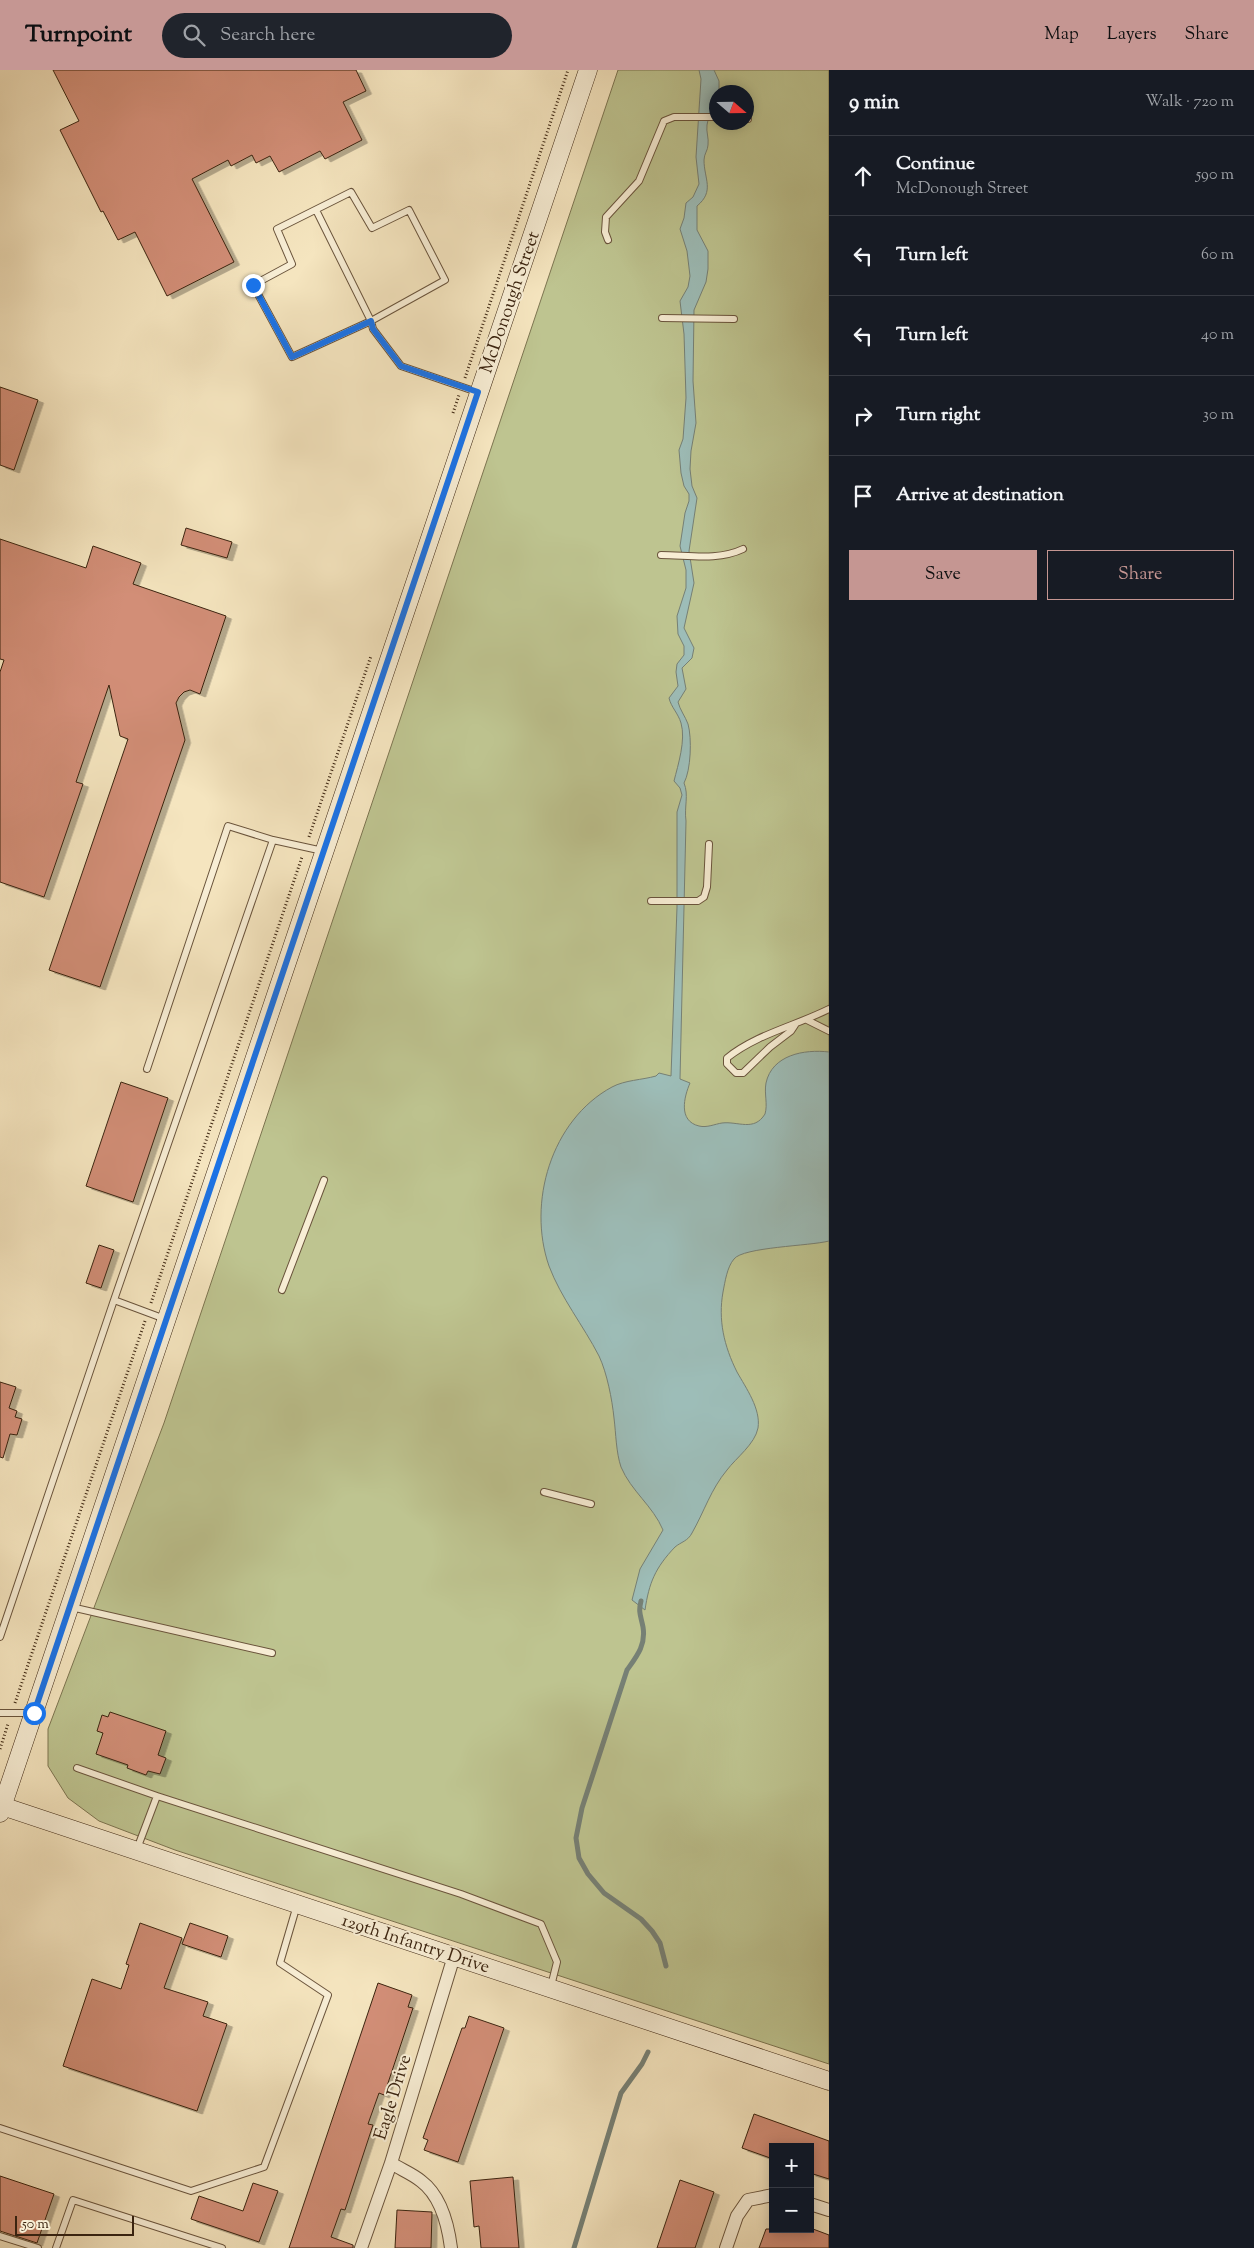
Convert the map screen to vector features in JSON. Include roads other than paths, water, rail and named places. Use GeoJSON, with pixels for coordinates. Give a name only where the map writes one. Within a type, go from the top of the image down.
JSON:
{"type":"FeatureCollection","features":[{"type":"Feature","properties":{"kind":"street","name":"McDonough Street"},"geometry":{"type":"LineString","coordinates":[[1,1809],[588,70]]}},
{"type":"Feature","properties":{"kind":"street","name":"129th Infantry Drive"},"geometry":{"type":"LineString","coordinates":[[1,1809],[137,1850],[829,2080]]}},
{"type":"Feature","properties":{"kind":"street","name":"Eagle Drive"},"geometry":{"type":"LineString","coordinates":[[361,2248],[391,2163],[454,1956]]}},
{"type":"Feature","properties":{"kind":"street"},"geometry":{"type":"LineString","coordinates":[[391,2163],[421,2180],[437,2197],[449,2232],[451,2248]]}},
{"type":"Feature","properties":{"kind":"street"},"geometry":{"type":"LineString","coordinates":[[726,2248],[737,2216],[748,2200],[768,2195]]}},
{"type":"Feature","properties":{"kind":"street"},"geometry":{"type":"LineString","coordinates":[[814,2205],[829,2210]]}},
{"type":"Feature","properties":{"kind":"lane"},"geometry":{"type":"LineString","coordinates":[[608,240],[604,232],[606,217],[639,181],[661,126],[669,119],[709,117]]}},
{"type":"Feature","properties":{"kind":"lane"},"geometry":{"type":"LineString","coordinates":[[350,192],[372,228],[409,210],[445,280],[371,321],[292,357],[253,285],[292,264],[277,229],[350,192]]}},
{"type":"Feature","properties":{"kind":"lane"},"geometry":{"type":"LineString","coordinates":[[316,210],[371,321],[373,329],[401,366],[478,392]]}},
{"type":"Feature","properties":{"kind":"lane"},"geometry":{"type":"LineString","coordinates":[[662,318],[734,319]]}},
{"type":"Feature","properties":{"kind":"lane"},"geometry":{"type":"LineString","coordinates":[[661,555],[704,557],[728,555],[743,549]]}},
{"type":"Feature","properties":{"kind":"lane"},"geometry":{"type":"LineString","coordinates":[[147,1069],[228,826],[273,840],[324,852]]}},
{"type":"Feature","properties":{"kind":"lane"},"geometry":{"type":"LineString","coordinates":[[0,1637],[273,840]]}},
{"type":"Feature","properties":{"kind":"lane"},"geometry":{"type":"LineString","coordinates":[[651,901],[695,901],[702,899],[706,893],[709,844]]}},
{"type":"Feature","properties":{"kind":"lane"},"geometry":{"type":"LineString","coordinates":[[795,1025],[791,1031],[770,1047],[743,1073],[736,1073],[727,1064],[727,1058],[745,1044],[807,1020],[829,1009]]}},
{"type":"Feature","properties":{"kind":"lane"},"geometry":{"type":"LineString","coordinates":[[807,1020],[829,1031]]}},
{"type":"Feature","properties":{"kind":"lane"},"geometry":{"type":"LineString","coordinates":[[282,1290],[324,1180]]}},
{"type":"Feature","properties":{"kind":"lane"},"geometry":{"type":"LineString","coordinates":[[114,1300],[166,1319]]}},
{"type":"Feature","properties":{"kind":"lane"},"geometry":{"type":"LineString","coordinates":[[544,1492],[591,1504]]}},
{"type":"Feature","properties":{"kind":"lane"},"geometry":{"type":"LineString","coordinates":[[69,1607],[272,1653]]}},
{"type":"Feature","properties":{"kind":"lane"},"geometry":{"type":"LineString","coordinates":[[0,1713],[34,1713]]}},
{"type":"Feature","properties":{"kind":"lane"},"geometry":{"type":"LineString","coordinates":[[77,1768],[157,1796],[461,1894],[541,1924],[557,1962],[550,1988]]}},
{"type":"Feature","properties":{"kind":"lane"},"geometry":{"type":"LineString","coordinates":[[137,1850],[157,1796]]}},
{"type":"Feature","properties":{"kind":"lane"},"geometry":{"type":"LineString","coordinates":[[0,2128],[191,2191],[264,2168],[328,1996],[280,1962],[297,1904]]}},
{"type":"Feature","properties":{"kind":"lane"},"geometry":{"type":"LineString","coordinates":[[56,2248],[73,2200],[222,2248]]}},
{"type":"Feature","properties":{"kind":"lane"},"geometry":{"type":"LineString","coordinates":[[0,2236],[38,2248]]}},
{"type":"Feature","properties":{"kind":"water"},"geometry":{"type":"Polygon","coordinates":[[[699,70],[714,70],[719,85],[709,85],[708,145],[704,160],[707,190],[706,195],[697,206],[697,230],[708,251],[708,269],[706,282],[694,310],[693,381],[696,423],[690,469],[692,486],[697,498],[689,551],[694,583],[684,628],[694,648],[692,658],[682,668],[686,689],[678,702],[688,724],[690,745],[688,770],[684,783],[686,792],[686,821],[680,1079],[690,1083],[684,1108],[685,1114],[692,1123],[699,1126],[722,1123],[751,1124],[756,1123],[765,1114],[766,1083],[769,1074],[775,1066],[782,1060],[800,1053],[829,1052],[829,1241],[750,1252],[734,1259],[730,1266],[722,1302],[723,1333],[732,1362],[755,1406],[758,1428],[753,1440],[716,1485],[690,1536],[675,1547],[662,1562],[651,1584],[645,1610],[632,1600],[640,1569],[663,1530],[654,1513],[630,1484],[621,1467],[612,1403],[604,1370],[599,1356],[560,1289],[549,1266],[543,1242],[541,1216],[543,1190],[549,1165],[559,1142],[573,1120],[591,1102],[612,1087],[628,1081],[656,1076],[659,1073],[671,1076],[677,907],[677,812],[682,795],[680,788],[674,781],[683,737],[681,723],[669,698],[678,686],[677,664],[684,655],[684,646],[678,634],[677,616],[686,588],[686,570],[680,546],[685,513],[689,501],[689,494],[684,486],[681,473],[679,450],[683,439],[686,398],[684,334],[680,301],[688,287],[690,276],[687,251],[680,229],[686,203],[693,197],[699,184],[696,157],[701,79],[699,70]]]}},
{"type":"Feature","properties":{"kind":"waterway"},"geometry":{"type":"LineString","coordinates":[[641,1601],[640,1612],[644,1633],[642,1645],[627,1670],[582,1808],[576,1838],[579,1858],[588,1874],[604,1893],[641,1919],[652,1931],[660,1943],[666,1966]]}},
{"type":"Feature","properties":{"kind":"waterway"},"geometry":{"type":"LineString","coordinates":[[574,2248],[621,2093],[642,2064],[648,2052]]}}]}
